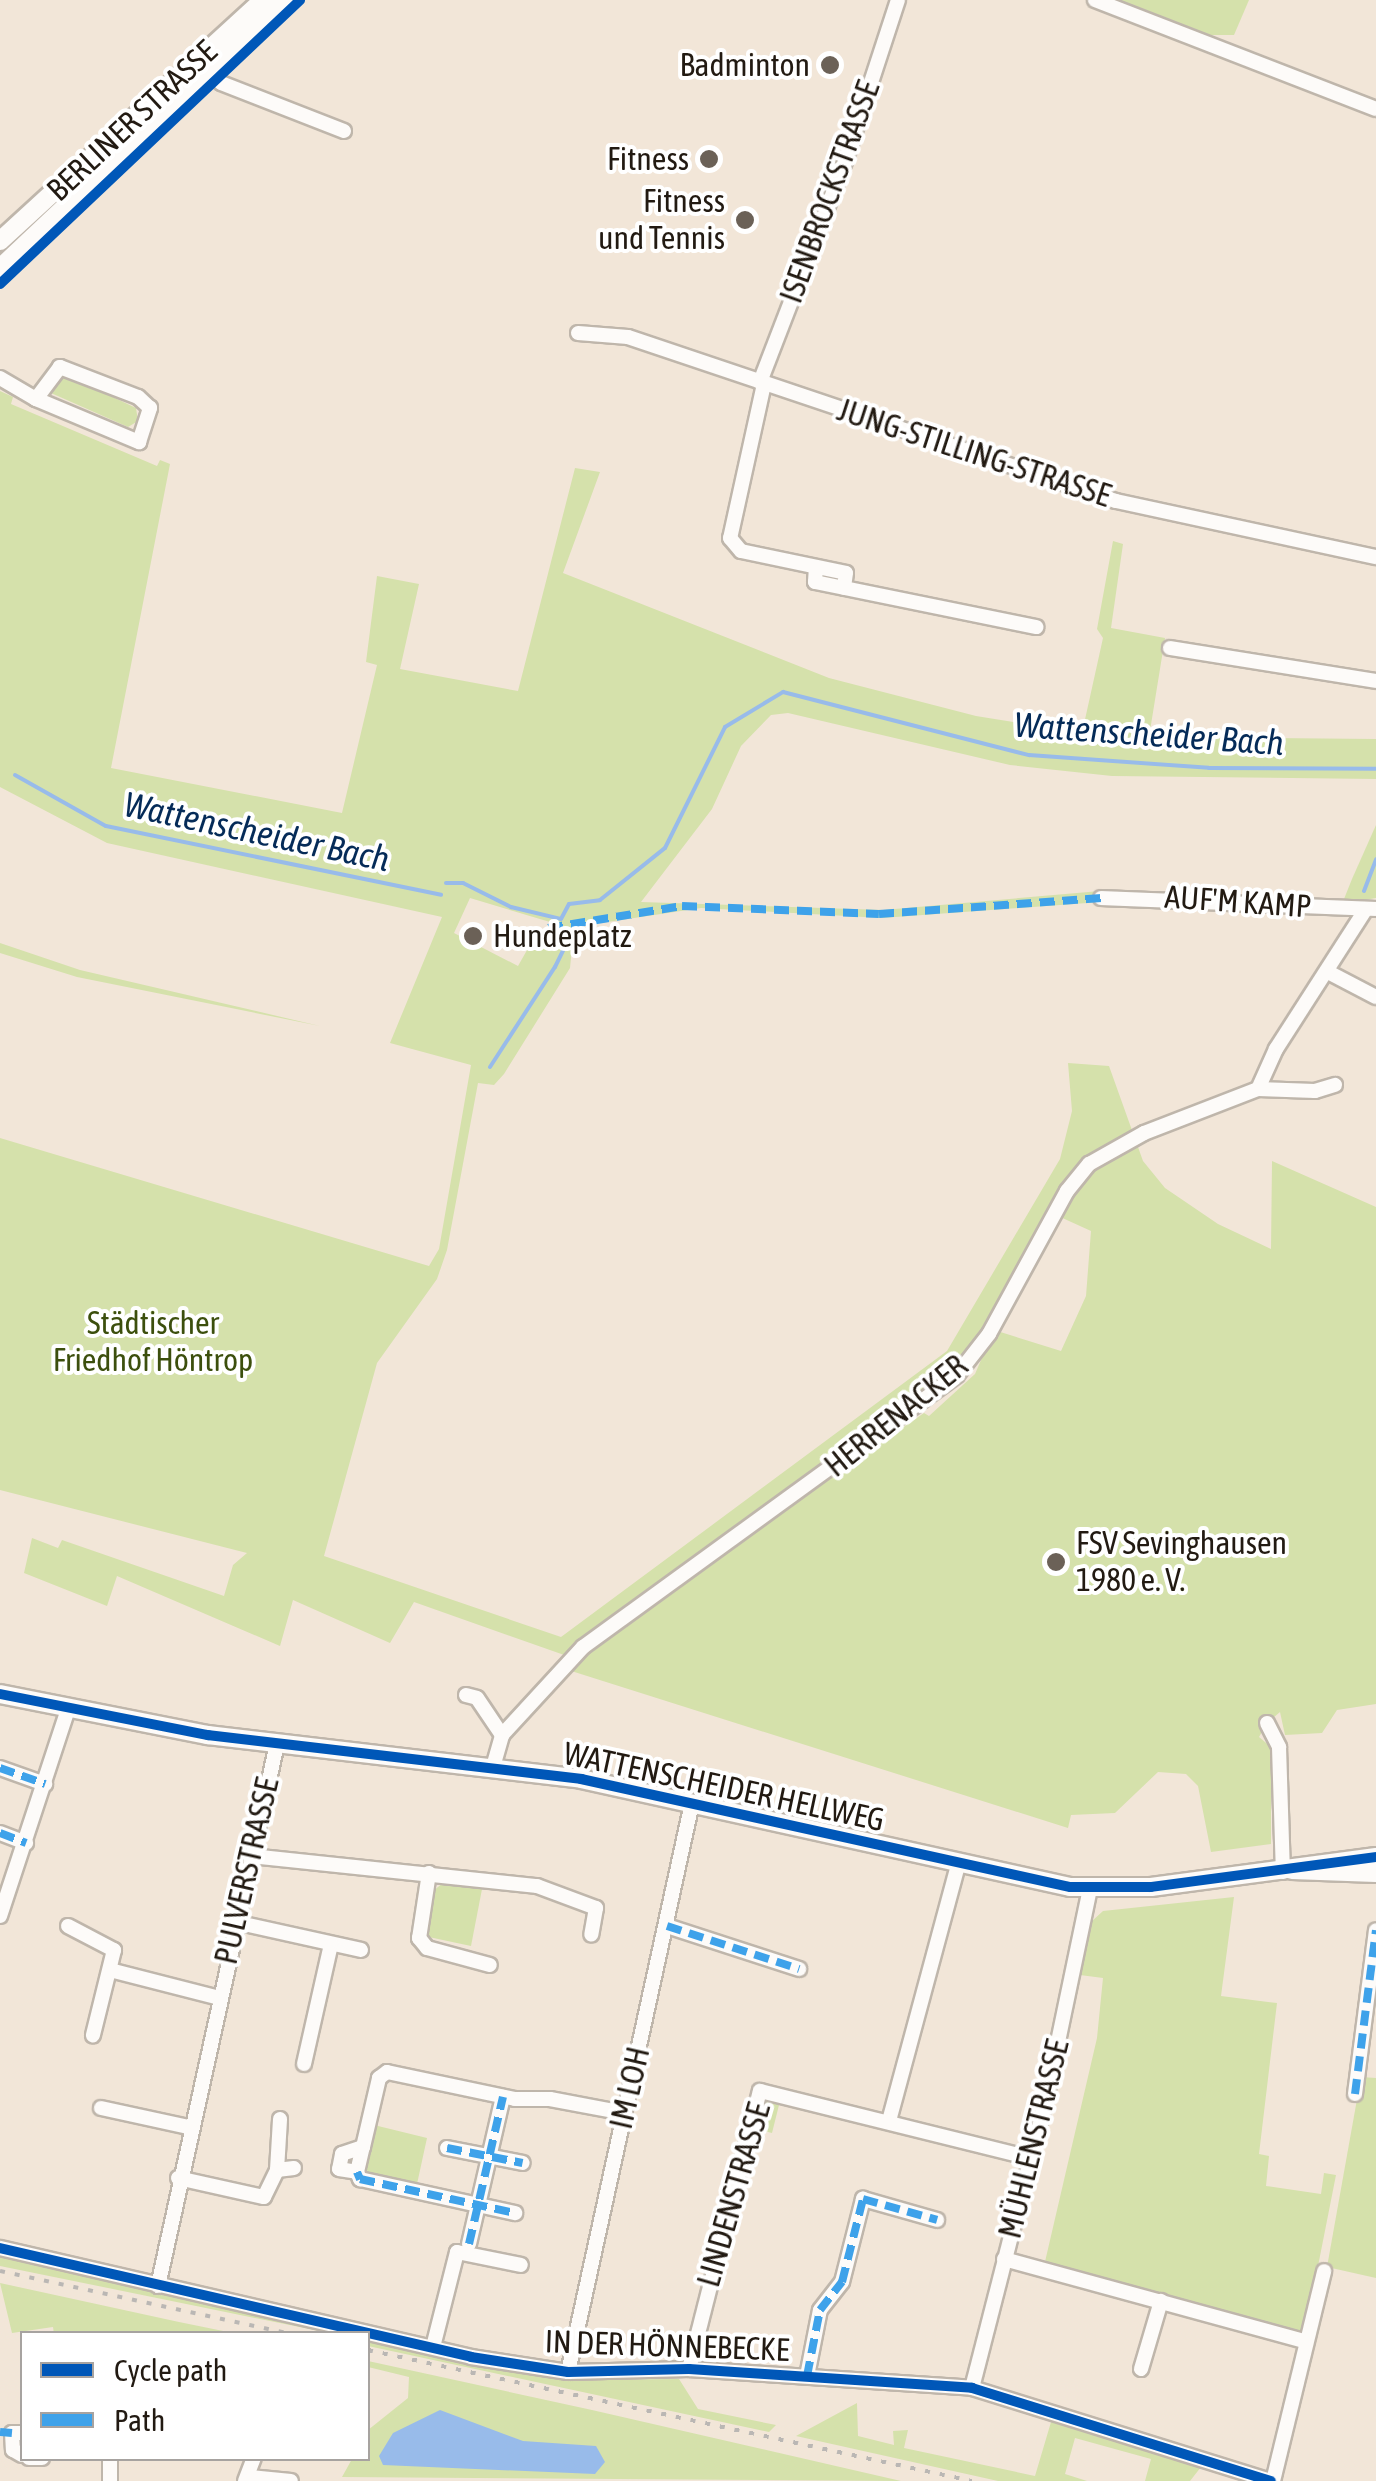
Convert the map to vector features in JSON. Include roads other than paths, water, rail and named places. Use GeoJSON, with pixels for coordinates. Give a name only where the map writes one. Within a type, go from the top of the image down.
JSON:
{"type":"FeatureCollection","features":[{"type":"Feature","properties":{"kind":"main road","name":"BERLINER STRASSE"},"geometry":{"type":"LineString","coordinates":[[0,241],[263,0]]}},
{"type":"Feature","properties":{"kind":"main road","name":"BERLINER STRASSE"},"geometry":{"type":"LineString","coordinates":[[0,268],[284,0]]}},
{"type":"Feature","properties":{"kind":"main road","name":"WATTENSCHEIDER HELLWEG"},"geometry":{"type":"LineString","coordinates":[[0,1694],[277,1744],[492,1767],[692,1804],[958,1865],[1090,1889],[1288,1871],[1376,1858]]}},
{"type":"Feature","properties":{"kind":"main road","name":"WATTENSCHEIDER HELLWEG"},"geometry":{"type":"LineString","coordinates":[[1288,1871],[1376,1872]]}},
{"type":"Feature","properties":{"kind":"street","name":"ISENBROCKSTRASSE"},"geometry":{"type":"LineString","coordinates":[[898,0],[846,159],[762,383],[730,538],[740,551],[816,567],[815,582],[1036,627]]}},
{"type":"Feature","properties":{"kind":"street"},"geometry":{"type":"LineString","coordinates":[[1095,0],[1376,109]]}},
{"type":"Feature","properties":{"kind":"street"},"geometry":{"type":"LineString","coordinates":[[210,71],[221,83],[344,130]]}},
{"type":"Feature","properties":{"kind":"street","name":"JUNG-STILLING-STRASSE"},"geometry":{"type":"LineString","coordinates":[[578,332],[628,337],[1116,500],[1376,558]]}},
{"type":"Feature","properties":{"kind":"street"},"geometry":{"type":"LineString","coordinates":[[0,378],[36,399],[139,442],[150,408],[138,397],[60,367],[36,399]]}},
{"type":"Feature","properties":{"kind":"street"},"geometry":{"type":"LineString","coordinates":[[1170,648],[1376,681]]}},
{"type":"Feature","properties":{"kind":"street","name":"AUF'M KAMP"},"geometry":{"type":"LineString","coordinates":[[1101,898],[1236,898],[1371,909]]}},
{"type":"Feature","properties":{"kind":"street"},"geometry":{"type":"LineString","coordinates":[[1258,1089],[1276,1049],[1371,909]]}},
{"type":"Feature","properties":{"kind":"street"},"geometry":{"type":"LineString","coordinates":[[1328,972],[1376,997]]}},
{"type":"Feature","properties":{"kind":"street","name":"HERRENACKER"},"geometry":{"type":"LineString","coordinates":[[492,1767],[502,1735],[583,1646],[958,1374],[989,1334],[1067,1190],[1089,1164],[1144,1132],[1258,1089],[1315,1092],[1335,1085]]}},
{"type":"Feature","properties":{"kind":"street"},"geometry":{"type":"LineString","coordinates":[[466,1695],[477,1698],[502,1735]]}},
{"type":"Feature","properties":{"kind":"street"},"geometry":{"type":"LineString","coordinates":[[0,1916],[68,1709]]}},
{"type":"Feature","properties":{"kind":"street"},"geometry":{"type":"LineString","coordinates":[[1266,1724],[1279,1747],[1288,1871]]}},
{"type":"Feature","properties":{"kind":"street","name":"PULVERSTRASSE"},"geometry":{"type":"LineString","coordinates":[[158,2286],[216,1998],[277,1744]]}},
{"type":"Feature","properties":{"kind":"street"},"geometry":{"type":"LineString","coordinates":[[0,1768],[45,1784]]}},
{"type":"Feature","properties":{"kind":"street","name":"IM LOH"},"geometry":{"type":"LineString","coordinates":[[568,2372],[692,1804]]}},
{"type":"Feature","properties":{"kind":"street"},"geometry":{"type":"LineString","coordinates":[[0,1833],[26,1843]]}},
{"type":"Feature","properties":{"kind":"street"},"geometry":{"type":"LineString","coordinates":[[251,1856],[537,1886],[596,1908],[591,1935]]}},
{"type":"Feature","properties":{"kind":"street"},"geometry":{"type":"LineString","coordinates":[[889,2122],[958,1865]]}},
{"type":"Feature","properties":{"kind":"street"},"geometry":{"type":"LineString","coordinates":[[429,1873],[419,1938],[427,1948],[490,1965]]}},
{"type":"Feature","properties":{"kind":"street","name":"MÜHLENSTRASSE"},"geometry":{"type":"LineString","coordinates":[[972,2388],[1030,2158],[1090,1889]]}},
{"type":"Feature","properties":{"kind":"street"},"geometry":{"type":"LineString","coordinates":[[235,1922],[361,1950]]}},
{"type":"Feature","properties":{"kind":"street"},"geometry":{"type":"LineString","coordinates":[[68,1926],[114,1950],[93,2034]]}},
{"type":"Feature","properties":{"kind":"street"},"geometry":{"type":"LineString","coordinates":[[667,1926],[799,1968]]}},
{"type":"Feature","properties":{"kind":"street"},"geometry":{"type":"LineString","coordinates":[[1355,2094],[1376,1930]]}},
{"type":"Feature","properties":{"kind":"street"},"geometry":{"type":"LineString","coordinates":[[304,2064],[330,1944]]}},
{"type":"Feature","properties":{"kind":"street","name":"PULVERSTRASSE"},"geometry":{"type":"LineString","coordinates":[[110,1970],[216,1998]]}},
{"type":"Feature","properties":{"kind":"street"},"geometry":{"type":"LineString","coordinates":[[515,2213],[360,2179],[357,2172],[379,2078],[387,2072],[503,2097],[624,2113]]}},
{"type":"Feature","properties":{"kind":"street","name":"LINDENSTRASSE"},"geometry":{"type":"LineString","coordinates":[[689,2369],[760,2091],[1030,2158]]}},
{"type":"Feature","properties":{"kind":"street"},"geometry":{"type":"LineString","coordinates":[[470,2244],[503,2097]]}},
{"type":"Feature","properties":{"kind":"street"},"geometry":{"type":"LineString","coordinates":[[101,2108],[188,2128]]}},
{"type":"Feature","properties":{"kind":"street"},"geometry":{"type":"LineString","coordinates":[[178,2178],[264,2197],[277,2170],[280,2119]]}},
{"type":"Feature","properties":{"kind":"street"},"geometry":{"type":"LineString","coordinates":[[447,2148],[522,2163]]}},
{"type":"Feature","properties":{"kind":"street"},"geometry":{"type":"LineString","coordinates":[[277,2170],[294,2168]]}},
{"type":"Feature","properties":{"kind":"street","name":"IN DER HÖNNEBECKE"},"geometry":{"type":"LineString","coordinates":[[807,2376],[820,2310],[842,2282],[864,2199],[938,2220]]}},
{"type":"Feature","properties":{"kind":"street","name":"IN DER HÖNNEBECKE"},"geometry":{"type":"LineString","coordinates":[[0,2248],[340,2330]]}},
{"type":"Feature","properties":{"kind":"street"},"geometry":{"type":"LineString","coordinates":[[433,2347],[457,2252],[521,2265]]}},
{"type":"Feature","properties":{"kind":"street"},"geometry":{"type":"LineString","coordinates":[[1004,2259],[1304,2341]]}},
{"type":"Feature","properties":{"kind":"street"},"geometry":{"type":"LineString","coordinates":[[1272,2481],[1324,2271]]}},
{"type":"Feature","properties":{"kind":"street"},"geometry":{"type":"LineString","coordinates":[[1141,2369],[1161,2302]]}},
{"type":"Feature","properties":{"kind":"street","name":"IN DER HÖNNEBECKE"},"geometry":{"type":"LineString","coordinates":[[370,2335],[568,2372],[689,2369],[972,2388],[1272,2481]]}},
{"type":"Feature","properties":{"kind":"street"},"geometry":{"type":"LineString","coordinates":[[247,2479],[291,2481]]}},
{"type":"Feature","properties":{"kind":"water"},"geometry":{"type":"Polygon","coordinates":[[[440,2410],[523,2441],[596,2446],[605,2462],[595,2474],[383,2465],[379,2456],[393,2433],[440,2410]]]}},
{"type":"Feature","properties":{"kind":"waterway","name":"Wattenscheider Bach"},"geometry":{"type":"LineString","coordinates":[[446,883],[463,883],[511,907],[561,919],[569,904],[600,900],[665,848],[725,727],[783,692],[1029,755],[1209,768],[1376,769]]}},
{"type":"Feature","properties":{"kind":"waterway","name":"Wattenscheider Bach"},"geometry":{"type":"LineString","coordinates":[[15,775],[106,826],[441,895]]}},
{"type":"Feature","properties":{"kind":"waterway"},"geometry":{"type":"LineString","coordinates":[[1364,891],[1376,859]]}},
{"type":"Feature","properties":{"kind":"waterway"},"geometry":{"type":"LineString","coordinates":[[490,1067],[555,967],[566,944],[563,931]]}},
{"type":"Feature","properties":{"kind":"railway"},"geometry":{"type":"LineString","coordinates":[[0,2271],[277,2331]]}},
{"type":"Feature","properties":{"kind":"railway"},"geometry":{"type":"LineString","coordinates":[[370,2350],[972,2481]]}},
{"type":"Feature","properties":{"kind":"place","name":"Badminton"},"geometry":{"type":"Point","coordinates":[830,65]}},
{"type":"Feature","properties":{"kind":"place","name":"Fitness"},"geometry":{"type":"Point","coordinates":[709,159]}},
{"type":"Feature","properties":{"kind":"place","name":"Fitness und Tennis"},"geometry":{"type":"Point","coordinates":[745,220]}},
{"type":"Feature","properties":{"kind":"place","name":"Hundeplatz"},"geometry":{"type":"Point","coordinates":[473,936]}},
{"type":"Feature","properties":{"kind":"place","name":"FSV Sevinghausen 1980 e. V."},"geometry":{"type":"Point","coordinates":[1056,1562]}},
{"type":"Feature","properties":{"kind":"park label","name":"Städtischer Friedhof Höntrop"},"geometry":{"type":"Point","coordinates":[153,1342]}}]}
